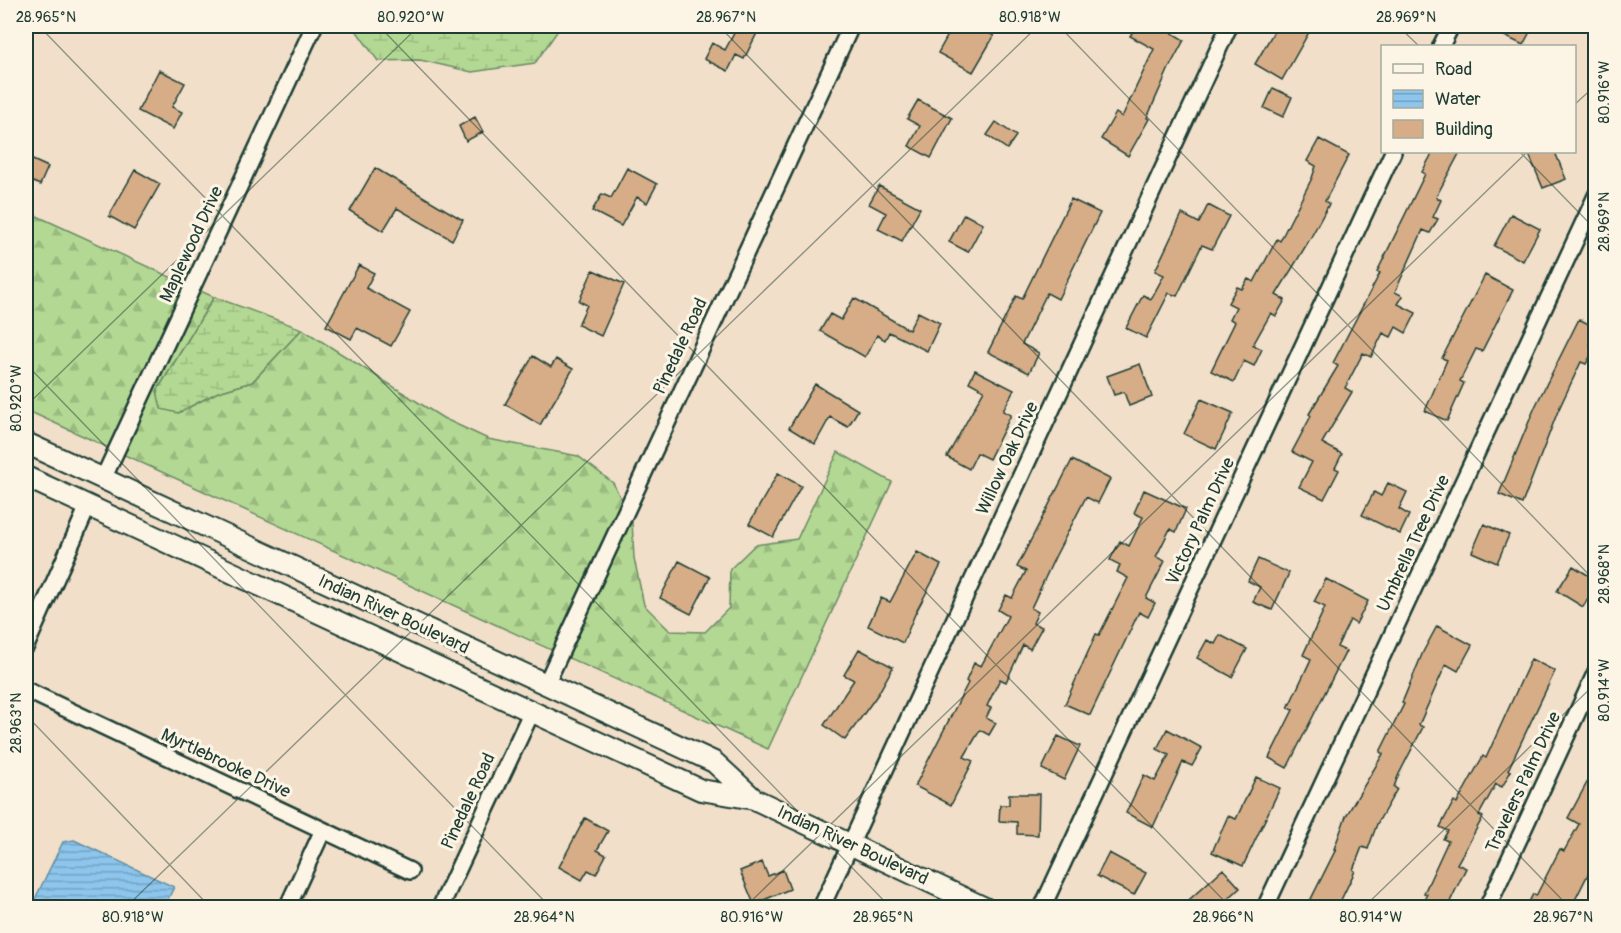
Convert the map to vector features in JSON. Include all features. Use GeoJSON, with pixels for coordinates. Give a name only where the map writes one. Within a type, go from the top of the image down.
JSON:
{"type":"FeatureCollection","features":[{"type":"Feature","properties":{"kind":"main road","name":"Indian River Boulevard"},"geometry":{"type":"LineString","coordinates":[[26,443],[714,762],[754,799]]}},
{"type":"Feature","properties":{"kind":"main road","name":"Indian River Boulevard"},"geometry":{"type":"LineString","coordinates":[[26,477],[701,790],[754,799],[985,908]]}},
{"type":"Feature","properties":{"kind":"main road"},"geometry":{"type":"LineString","coordinates":[[54,490],[79,490],[103,479]]}},
{"type":"Feature","properties":{"kind":"main road"},"geometry":{"type":"LineString","coordinates":[[88,506],[103,498],[139,496]]}},
{"type":"Feature","properties":{"kind":"street","name":"Maplewood Drive"},"geometry":{"type":"LineString","coordinates":[[103,479],[314,26]]}},
{"type":"Feature","properties":{"kind":"street","name":"Pinedale Road"},"geometry":{"type":"LineString","coordinates":[[546,684],[851,26]]}},
{"type":"Feature","properties":{"kind":"street","name":"Willow Oak Drive"},"geometry":{"type":"LineString","coordinates":[[821,908],[1229,26]]}},
{"type":"Feature","properties":{"kind":"street"},"geometry":{"type":"LineString","coordinates":[[1442,45],[1451,26]]}},
{"type":"Feature","properties":{"kind":"street","name":"Victory Palm Drive"},"geometry":{"type":"LineString","coordinates":[[1042,908],[1392,153]]}},
{"type":"Feature","properties":{"kind":"street","name":"Umbrella Tree Drive"},"geometry":{"type":"LineString","coordinates":[[1265,908],[1596,196]]}},
{"type":"Feature","properties":{"kind":"street"},"geometry":{"type":"LineString","coordinates":[[26,645],[88,506]]}},
{"type":"Feature","properties":{"kind":"street","name":"Travelers Palm Drive"},"geometry":{"type":"LineString","coordinates":[[1487,908],[1596,672]]}},
{"type":"Feature","properties":{"kind":"street","name":"Myrtlebrooke Drive"},"geometry":{"type":"LineString","coordinates":[[26,690],[410,871]]}},
{"type":"Feature","properties":{"kind":"street","name":"Pinedale Road"},"geometry":{"type":"LineString","coordinates":[[440,908],[532,711]]}},
{"type":"Feature","properties":{"kind":"street"},"geometry":{"type":"LineString","coordinates":[[287,908],[323,830]]}},
{"type":"Feature","properties":{"kind":"green space"},"geometry":{"type":"Polygon","coordinates":[[[353,26],[561,26],[535,63],[472,72],[420,60],[378,61],[353,26]]]}},
{"type":"Feature","properties":{"kind":"green space"},"geometry":{"type":"Polygon","coordinates":[[[26,211],[214,297],[157,391],[178,413],[218,392],[252,382],[302,329],[443,418],[488,439],[578,456],[613,483],[632,521],[634,558],[644,605],[670,631],[705,632],[729,608],[730,569],[755,545],[797,539],[838,452],[892,482],[768,749],[26,410],[26,211]]]}},
{"type":"Feature","properties":{"kind":"green space"},"geometry":{"type":"Polygon","coordinates":[[[214,297],[302,329],[252,382],[218,392],[178,413],[161,409],[157,391],[214,297]]]}},
{"type":"Feature","properties":{"kind":"water"},"geometry":{"type":"Polygon","coordinates":[[[74,840],[174,887],[164,907],[31,907],[63,842],[74,840]]]}},
{"type":"Feature","properties":{"kind":"building"},"geometry":{"type":"Polygon","coordinates":[[[738,26],[753,26],[759,29],[744,59],[736,55],[728,71],[704,59],[712,43],[725,50],[738,26]]]}},
{"type":"Feature","properties":{"kind":"building"},"geometry":{"type":"Polygon","coordinates":[[[953,26],[991,26],[987,32],[994,36],[973,72],[938,53],[953,26]]]}},
{"type":"Feature","properties":{"kind":"building"},"geometry":{"type":"Polygon","coordinates":[[[1136,26],[1176,26],[1172,33],[1184,40],[1169,68],[1147,118],[1149,119],[1128,156],[1101,139],[1116,113],[1122,117],[1154,49],[1130,36],[1136,26]]]}},
{"type":"Feature","properties":{"kind":"building"},"geometry":{"type":"Polygon","coordinates":[[[1277,26],[1298,26],[1309,32],[1282,80],[1255,64],[1277,26]]]}},
{"type":"Feature","properties":{"kind":"building"},"geometry":{"type":"Polygon","coordinates":[[[1484,26],[1533,26],[1523,45],[1484,26]]]}},
{"type":"Feature","properties":{"kind":"building"},"geometry":{"type":"Polygon","coordinates":[[[159,70],[185,83],[172,107],[182,112],[173,129],[138,111],[159,70]]]}},
{"type":"Feature","properties":{"kind":"building"},"geometry":{"type":"Polygon","coordinates":[[[1273,88],[1292,97],[1283,117],[1264,108],[1273,88]]]}},
{"type":"Feature","properties":{"kind":"building"},"geometry":{"type":"Polygon","coordinates":[[[918,100],[952,118],[931,158],[909,146],[920,126],[907,119],[918,100]]]}},
{"type":"Feature","properties":{"kind":"building"},"geometry":{"type":"Polygon","coordinates":[[[475,117],[483,132],[466,141],[459,126],[475,117]]]}},
{"type":"Feature","properties":{"kind":"building"},"geometry":{"type":"Polygon","coordinates":[[[996,122],[1016,136],[1007,149],[987,135],[996,122]]]}},
{"type":"Feature","properties":{"kind":"building"},"geometry":{"type":"Polygon","coordinates":[[[1319,139],[1349,155],[1325,201],[1329,204],[1276,295],[1285,300],[1276,316],[1271,313],[1253,345],[1262,349],[1254,366],[1244,361],[1234,382],[1211,371],[1235,322],[1230,319],[1236,307],[1228,303],[1237,287],[1242,289],[1248,279],[1254,282],[1277,239],[1280,241],[1312,178],[1316,166],[1307,161],[1319,139]]]}},
{"type":"Feature","properties":{"kind":"building"},"geometry":{"type":"Polygon","coordinates":[[[1432,153],[1459,153],[1436,197],[1441,200],[1433,217],[1438,219],[1430,233],[1423,230],[1395,292],[1403,296],[1398,304],[1416,313],[1406,333],[1396,327],[1391,337],[1383,333],[1371,357],[1363,353],[1345,388],[1352,392],[1322,443],[1342,454],[1335,468],[1339,470],[1324,499],[1299,487],[1312,462],[1292,452],[1311,416],[1309,414],[1338,366],[1333,363],[1380,273],[1377,272],[1425,174],[1422,172],[1432,153]]]}},
{"type":"Feature","properties":{"kind":"building"},"geometry":{"type":"Polygon","coordinates":[[[1528,153],[1555,153],[1566,179],[1543,188],[1528,153]]]}},
{"type":"Feature","properties":{"kind":"building"},"geometry":{"type":"Polygon","coordinates":[[[26,157],[48,167],[40,185],[26,179],[26,157]]]}},
{"type":"Feature","properties":{"kind":"building"},"geometry":{"type":"Polygon","coordinates":[[[375,168],[463,220],[452,240],[397,208],[383,231],[350,211],[375,168]]]}},
{"type":"Feature","properties":{"kind":"building"},"geometry":{"type":"Polygon","coordinates":[[[627,168],[657,184],[647,203],[637,197],[621,226],[592,211],[602,194],[611,198],[627,168]]]}},
{"type":"Feature","properties":{"kind":"building"},"geometry":{"type":"Polygon","coordinates":[[[135,170],[160,184],[134,230],[109,216],[135,170]]]}},
{"type":"Feature","properties":{"kind":"building"},"geometry":{"type":"Polygon","coordinates":[[[879,186],[920,208],[902,241],[878,229],[886,213],[869,204],[879,186]]]}},
{"type":"Feature","properties":{"kind":"building"},"geometry":{"type":"Polygon","coordinates":[[[1071,199],[1100,213],[1058,299],[1047,293],[1022,344],[1039,353],[1029,373],[988,352],[1016,296],[1022,299],[1071,199]]]}},
{"type":"Feature","properties":{"kind":"building"},"geometry":{"type":"Polygon","coordinates":[[[1208,205],[1229,216],[1212,249],[1202,245],[1177,296],[1169,293],[1146,338],[1126,328],[1143,295],[1151,299],[1164,275],[1155,271],[1182,214],[1199,223],[1208,205]]]}},
{"type":"Feature","properties":{"kind":"building"},"geometry":{"type":"Polygon","coordinates":[[[964,214],[983,224],[968,252],[949,242],[964,214]]]}},
{"type":"Feature","properties":{"kind":"building"},"geometry":{"type":"Polygon","coordinates":[[[1511,214],[1540,229],[1523,261],[1494,246],[1511,214]]]}},
{"type":"Feature","properties":{"kind":"building"},"geometry":{"type":"Polygon","coordinates":[[[359,265],[374,273],[366,288],[410,312],[391,346],[357,328],[351,339],[326,326],[359,265]]]}},
{"type":"Feature","properties":{"kind":"building"},"geometry":{"type":"Polygon","coordinates":[[[593,270],[624,284],[601,336],[578,325],[587,305],[579,301],[593,270]]]}},
{"type":"Feature","properties":{"kind":"building"},"geometry":{"type":"Polygon","coordinates":[[[1485,275],[1513,290],[1482,351],[1476,349],[1460,381],[1464,383],[1447,421],[1425,411],[1447,360],[1442,358],[1485,275]]]}},
{"type":"Feature","properties":{"kind":"building"},"geometry":{"type":"Polygon","coordinates":[[[854,298],[909,330],[918,312],[940,323],[927,351],[889,332],[885,340],[877,335],[865,357],[820,331],[830,314],[841,320],[854,298]]]}},
{"type":"Feature","properties":{"kind":"building"},"geometry":{"type":"Polygon","coordinates":[[[1579,319],[1596,328],[1590,345],[1595,348],[1586,364],[1581,362],[1558,411],[1522,504],[1499,494],[1535,407],[1579,319]]]}},
{"type":"Feature","properties":{"kind":"building"},"geometry":{"type":"Polygon","coordinates":[[[533,356],[551,367],[556,359],[573,369],[540,425],[505,404],[533,356]]]}},
{"type":"Feature","properties":{"kind":"building"},"geometry":{"type":"Polygon","coordinates":[[[1140,364],[1152,397],[1129,406],[1124,392],[1114,395],[1107,376],[1140,364]]]}},
{"type":"Feature","properties":{"kind":"building"},"geometry":{"type":"Polygon","coordinates":[[[975,370],[1014,390],[1003,411],[1011,415],[989,459],[977,453],[969,469],[947,457],[984,390],[969,382],[975,370]]]}},
{"type":"Feature","properties":{"kind":"building"},"geometry":{"type":"Polygon","coordinates":[[[815,384],[858,410],[848,427],[830,417],[815,444],[789,428],[815,384]]]}},
{"type":"Feature","properties":{"kind":"building"},"geometry":{"type":"Polygon","coordinates":[[[1201,399],[1233,413],[1216,449],[1184,434],[1201,399]]]}},
{"type":"Feature","properties":{"kind":"building"},"geometry":{"type":"Polygon","coordinates":[[[1072,460],[1110,479],[1098,503],[1086,497],[1055,557],[1031,608],[1038,612],[1033,623],[1042,627],[1030,649],[1023,645],[1006,682],[1000,679],[987,706],[991,708],[986,718],[996,723],[989,735],[980,730],[964,757],[973,761],[951,805],[915,786],[968,683],[966,681],[974,663],[981,666],[1008,616],[998,610],[1006,595],[1012,598],[1026,571],[1017,567],[1072,460]]]}},
{"type":"Feature","properties":{"kind":"building"},"geometry":{"type":"Polygon","coordinates":[[[778,473],[801,486],[773,537],[749,524],[778,473]]]}},
{"type":"Feature","properties":{"kind":"building"},"geometry":{"type":"Polygon","coordinates":[[[1388,483],[1407,492],[1399,509],[1409,515],[1400,534],[1362,515],[1374,492],[1381,496],[1388,483]]]}},
{"type":"Feature","properties":{"kind":"building"},"geometry":{"type":"Polygon","coordinates":[[[1144,490],[1186,509],[1176,532],[1170,529],[1156,557],[1165,561],[1146,598],[1155,603],[1148,617],[1139,612],[1090,715],[1065,704],[1096,634],[1099,635],[1128,578],[1117,572],[1120,565],[1110,560],[1120,541],[1129,546],[1143,517],[1134,513],[1144,490]]]}},
{"type":"Feature","properties":{"kind":"building"},"geometry":{"type":"Polygon","coordinates":[[[1484,524],[1509,535],[1497,563],[1472,552],[1484,524]]]}},
{"type":"Feature","properties":{"kind":"building"},"geometry":{"type":"Polygon","coordinates":[[[917,552],[941,565],[915,614],[903,643],[868,626],[881,598],[890,602],[917,552]]]}},
{"type":"Feature","properties":{"kind":"building"},"geometry":{"type":"Polygon","coordinates":[[[1258,559],[1289,573],[1272,610],[1253,602],[1260,587],[1248,581],[1258,559]]]}},
{"type":"Feature","properties":{"kind":"building"},"geometry":{"type":"Polygon","coordinates":[[[679,561],[710,577],[691,614],[660,598],[679,561]]]}},
{"type":"Feature","properties":{"kind":"building"},"geometry":{"type":"Polygon","coordinates":[[[1573,566],[1596,580],[1596,586],[1583,607],[1557,591],[1573,566]]]}},
{"type":"Feature","properties":{"kind":"building"},"geometry":{"type":"Polygon","coordinates":[[[1326,579],[1368,601],[1356,624],[1350,620],[1337,647],[1346,651],[1287,768],[1269,758],[1293,710],[1288,708],[1311,659],[1303,655],[1325,607],[1314,602],[1326,579]]]}},
{"type":"Feature","properties":{"kind":"building"},"geometry":{"type":"Polygon","coordinates":[[[1437,626],[1472,645],[1458,671],[1446,664],[1419,725],[1423,727],[1398,776],[1394,787],[1397,789],[1377,824],[1368,849],[1362,847],[1353,870],[1355,871],[1337,908],[1322,908],[1310,901],[1336,849],[1334,849],[1346,816],[1383,754],[1380,752],[1404,704],[1402,703],[1423,652],[1437,626]]]}},
{"type":"Feature","properties":{"kind":"building"},"geometry":{"type":"Polygon","coordinates":[[[1220,635],[1247,649],[1232,677],[1197,658],[1207,640],[1215,644],[1220,635]]]}},
{"type":"Feature","properties":{"kind":"building"},"geometry":{"type":"Polygon","coordinates":[[[859,649],[893,667],[878,694],[845,740],[824,725],[854,680],[844,675],[859,649]]]}},
{"type":"Feature","properties":{"kind":"building"},"geometry":{"type":"Polygon","coordinates":[[[1531,659],[1555,671],[1508,770],[1511,771],[1502,787],[1496,784],[1479,815],[1483,817],[1457,864],[1466,868],[1447,908],[1420,908],[1427,894],[1424,893],[1448,841],[1443,839],[1448,831],[1440,827],[1454,801],[1457,803],[1483,756],[1486,758],[1531,659]]]}},
{"type":"Feature","properties":{"kind":"building"},"geometry":{"type":"Polygon","coordinates":[[[1167,729],[1202,748],[1192,766],[1183,762],[1153,827],[1126,813],[1144,775],[1155,781],[1169,755],[1157,749],[1167,729]]]}},
{"type":"Feature","properties":{"kind":"building"},"geometry":{"type":"Polygon","coordinates":[[[1058,736],[1080,746],[1064,780],[1042,769],[1058,736]]]}},
{"type":"Feature","properties":{"kind":"building"},"geometry":{"type":"Polygon","coordinates":[[[1596,766],[1596,858],[1571,908],[1526,908],[1533,894],[1536,896],[1560,849],[1564,851],[1579,824],[1568,818],[1596,766]]]}},
{"type":"Feature","properties":{"kind":"building"},"geometry":{"type":"Polygon","coordinates":[[[1256,777],[1280,788],[1243,866],[1212,852],[1228,816],[1236,819],[1256,777]]]}},
{"type":"Feature","properties":{"kind":"building"},"geometry":{"type":"Polygon","coordinates":[[[1009,794],[1039,794],[1038,835],[1017,834],[1017,822],[999,821],[1000,805],[1009,805],[1009,794]]]}},
{"type":"Feature","properties":{"kind":"building"},"geometry":{"type":"Polygon","coordinates":[[[585,818],[608,831],[597,850],[606,855],[596,874],[588,870],[582,880],[559,867],[585,818]]]}},
{"type":"Feature","properties":{"kind":"building"},"geometry":{"type":"Polygon","coordinates":[[[1109,853],[1146,873],[1134,895],[1097,876],[1109,853]]]}},
{"type":"Feature","properties":{"kind":"building"},"geometry":{"type":"Polygon","coordinates":[[[762,862],[768,876],[783,870],[790,889],[754,904],[740,871],[762,862]]]}},
{"type":"Feature","properties":{"kind":"building"},"geometry":{"type":"Polygon","coordinates":[[[1223,869],[1240,888],[1218,908],[1180,908],[1223,869]]]}}]}
